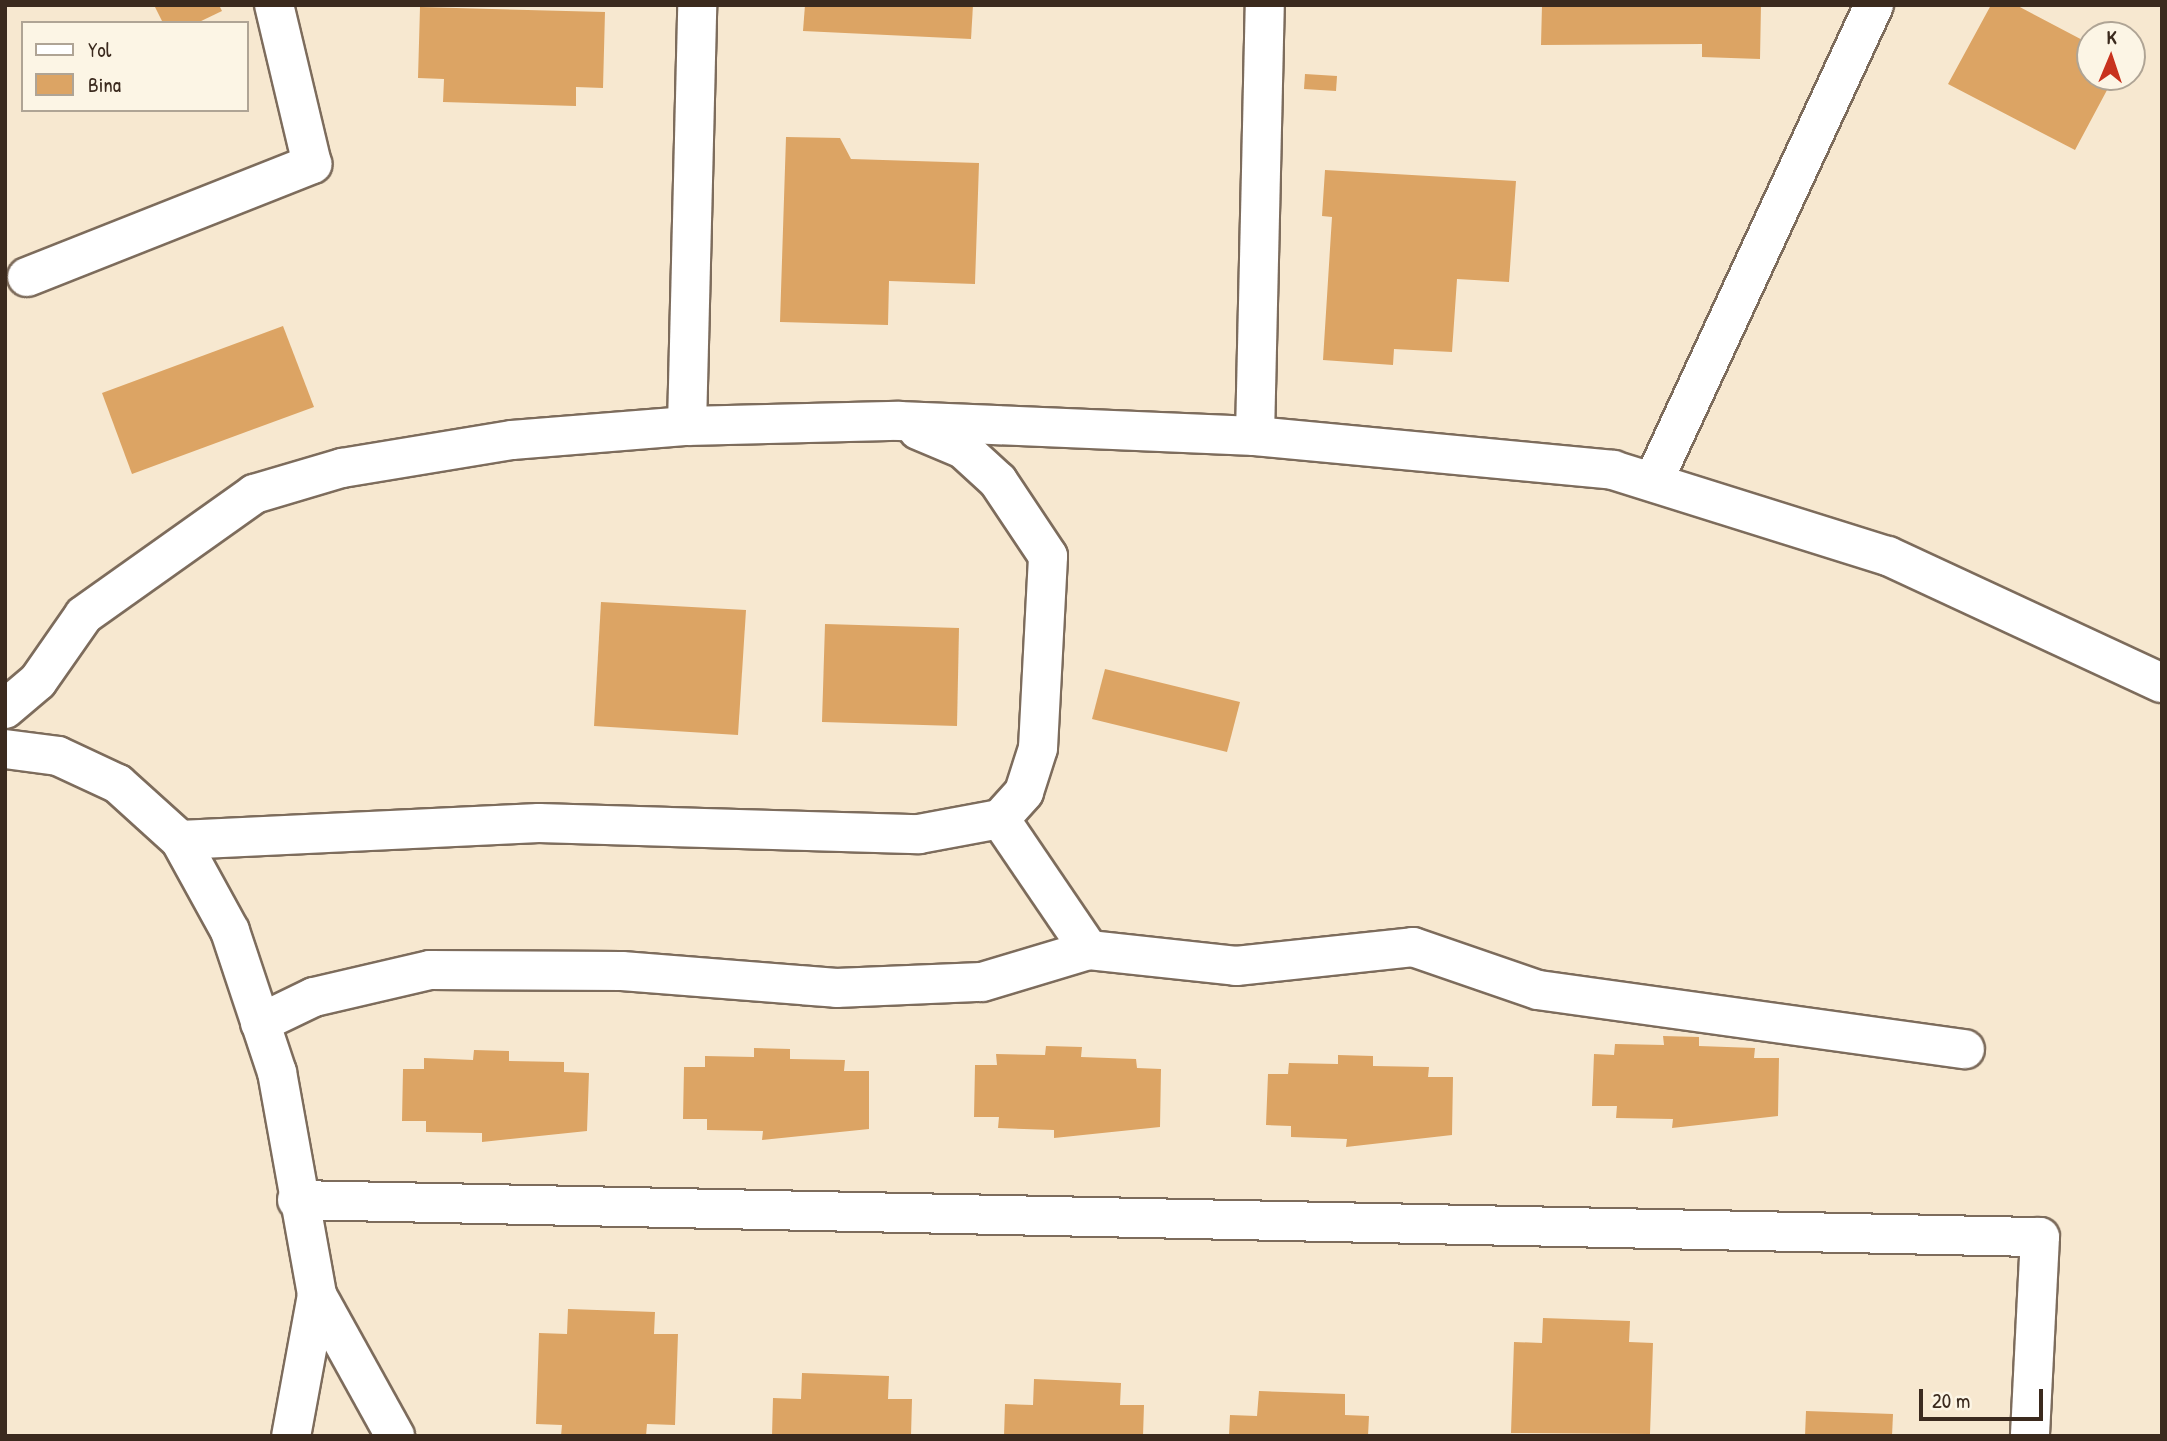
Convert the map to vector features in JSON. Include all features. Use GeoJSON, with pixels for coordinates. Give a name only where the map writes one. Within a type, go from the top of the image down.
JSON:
{"type":"FeatureCollection","features":[{"type":"Feature","properties":{"kind":"street"},"geometry":{"type":"LineString","coordinates":[[27,278],[312,164],[274,5]]}},
{"type":"Feature","properties":{"kind":"street"},"geometry":{"type":"LineString","coordinates":[[687,426],[697,5]]}},
{"type":"Feature","properties":{"kind":"street"},"geometry":{"type":"LineString","coordinates":[[1255,436],[1265,5]]}},
{"type":"Feature","properties":{"kind":"street"},"geometry":{"type":"LineString","coordinates":[[1653,482],[1874,5]]}},
{"type":"Feature","properties":{"kind":"street"},"geometry":{"type":"LineString","coordinates":[[180,841],[539,822],[919,834],[1000,819],[1024,792],[1038,748],[1048,556],[998,481],[963,449],[899,421]]}},
{"type":"Feature","properties":{"kind":"street"},"geometry":{"type":"LineString","coordinates":[[5,709],[37,681],[84,615],[254,494],[342,468],[512,440],[687,426],[899,421],[1255,436],[1486,453],[1614,470],[1888,556],[2162,683]]}},
{"type":"Feature","properties":{"kind":"street"},"geometry":{"type":"LineString","coordinates":[[5,749],[58,756],[118,784],[180,841],[230,931],[277,1072],[297,1200],[317,1295],[395,1436]]}},
{"type":"Feature","properties":{"kind":"street"},"geometry":{"type":"LineString","coordinates":[[1000,819],[1089,950]]}},
{"type":"Feature","properties":{"kind":"street"},"geometry":{"type":"LineString","coordinates":[[260,1023],[314,997],[429,970],[622,971],[836,988],[982,982],[1089,950],[1236,966],[1413,947],[1538,990],[1965,1049]]}},
{"type":"Feature","properties":{"kind":"street"},"geometry":{"type":"LineString","coordinates":[[297,1200],[2040,1237],[2030,1436]]}},
{"type":"Feature","properties":{"kind":"street"},"geometry":{"type":"LineString","coordinates":[[291,1436],[317,1295]]}},
{"type":"Feature","properties":{"kind":"building"},"geometry":{"type":"Polygon","coordinates":[[[154,5],[219,5],[222,11],[201,21],[162,21],[154,5]]]}},
{"type":"Feature","properties":{"kind":"building"},"geometry":{"type":"Polygon","coordinates":[[[805,5],[973,5],[971,39],[803,31],[805,5]]]}},
{"type":"Feature","properties":{"kind":"building"},"geometry":{"type":"Polygon","coordinates":[[[1542,5],[1761,5],[1760,59],[1702,57],[1702,44],[1541,45],[1542,5]]]}},
{"type":"Feature","properties":{"kind":"building"},"geometry":{"type":"Polygon","coordinates":[[[1991,5],[2016,5],[2076,37],[2076,91],[2107,91],[2075,150],[1948,84],[1991,5]]]}},
{"type":"Feature","properties":{"kind":"building"},"geometry":{"type":"Polygon","coordinates":[[[420,7],[605,12],[603,88],[576,87],[576,106],[443,102],[444,79],[418,78],[420,7]]]}},
{"type":"Feature","properties":{"kind":"building"},"geometry":{"type":"Polygon","coordinates":[[[1305,74],[1337,76],[1336,91],[1304,89],[1305,74]]]}},
{"type":"Feature","properties":{"kind":"building"},"geometry":{"type":"Polygon","coordinates":[[[786,137],[840,138],[851,159],[979,163],[975,284],[889,281],[888,325],[780,322],[786,137]]]}},
{"type":"Feature","properties":{"kind":"building"},"geometry":{"type":"Polygon","coordinates":[[[1325,170],[1516,181],[1509,282],[1457,279],[1452,352],[1394,349],[1393,365],[1323,360],[1332,217],[1322,216],[1325,170]]]}},
{"type":"Feature","properties":{"kind":"building"},"geometry":{"type":"Polygon","coordinates":[[[283,326],[314,407],[132,474],[102,393],[283,326]]]}},
{"type":"Feature","properties":{"kind":"building"},"geometry":{"type":"Polygon","coordinates":[[[601,602],[746,610],[738,735],[594,726],[601,602]]]}},
{"type":"Feature","properties":{"kind":"building"},"geometry":{"type":"Polygon","coordinates":[[[825,624],[959,628],[957,726],[822,722],[825,624]]]}},
{"type":"Feature","properties":{"kind":"building"},"geometry":{"type":"Polygon","coordinates":[[[1105,669],[1240,702],[1227,752],[1092,719],[1105,669]]]}},
{"type":"Feature","properties":{"kind":"building"},"geometry":{"type":"Polygon","coordinates":[[[1663,1036],[1699,1037],[1699,1046],[1755,1048],[1754,1058],[1779,1058],[1778,1116],[1672,1128],[1673,1119],[1616,1118],[1617,1106],[1592,1106],[1594,1054],[1614,1055],[1615,1044],[1664,1045],[1663,1036]]]}},
{"type":"Feature","properties":{"kind":"building"},"geometry":{"type":"Polygon","coordinates":[[[1046,1046],[1082,1047],[1081,1057],[1136,1059],[1137,1068],[1161,1069],[1160,1127],[1054,1138],[1054,1130],[998,1128],[999,1117],[974,1117],[975,1065],[997,1065],[996,1054],[1045,1055],[1046,1046]]]}},
{"type":"Feature","properties":{"kind":"building"},"geometry":{"type":"Polygon","coordinates":[[[754,1048],[790,1049],[790,1059],[845,1060],[844,1071],[869,1071],[869,1129],[762,1140],[763,1131],[707,1130],[707,1119],[683,1119],[684,1067],[705,1067],[705,1056],[754,1057],[754,1048]]]}},
{"type":"Feature","properties":{"kind":"building"},"geometry":{"type":"Polygon","coordinates":[[[474,1050],[509,1051],[509,1061],[564,1062],[564,1072],[589,1073],[587,1131],[482,1142],[482,1133],[426,1132],[426,1121],[402,1121],[403,1069],[424,1069],[424,1058],[473,1060],[474,1050]]]}},
{"type":"Feature","properties":{"kind":"building"},"geometry":{"type":"Polygon","coordinates":[[[1338,1055],[1373,1056],[1373,1066],[1429,1067],[1428,1077],[1453,1077],[1452,1135],[1346,1147],[1347,1139],[1291,1137],[1291,1126],[1266,1125],[1268,1074],[1288,1074],[1289,1063],[1338,1064],[1338,1055]]]}},
{"type":"Feature","properties":{"kind":"building"},"geometry":{"type":"Polygon","coordinates":[[[568,1309],[655,1312],[654,1334],[678,1334],[675,1425],[647,1424],[646,1436],[561,1436],[562,1425],[536,1424],[539,1333],[567,1334],[568,1309]]]}},
{"type":"Feature","properties":{"kind":"building"},"geometry":{"type":"Polygon","coordinates":[[[1543,1318],[1630,1321],[1629,1342],[1653,1343],[1650,1434],[1511,1433],[1514,1342],[1542,1343],[1543,1318]]]}},
{"type":"Feature","properties":{"kind":"building"},"geometry":{"type":"Polygon","coordinates":[[[802,1373],[889,1376],[888,1399],[912,1399],[911,1436],[772,1436],[773,1398],[801,1399],[802,1373]]]}},
{"type":"Feature","properties":{"kind":"building"},"geometry":{"type":"Polygon","coordinates":[[[1034,1379],[1121,1383],[1120,1405],[1144,1405],[1143,1436],[1004,1436],[1005,1404],[1033,1405],[1034,1379]]]}},
{"type":"Feature","properties":{"kind":"building"},"geometry":{"type":"Polygon","coordinates":[[[1259,1391],[1345,1394],[1345,1415],[1369,1416],[1368,1436],[1229,1436],[1230,1415],[1257,1416],[1259,1391]]]}},
{"type":"Feature","properties":{"kind":"building"},"geometry":{"type":"Polygon","coordinates":[[[1806,1411],[1893,1414],[1892,1436],[1805,1436],[1806,1411]]]}}]}
